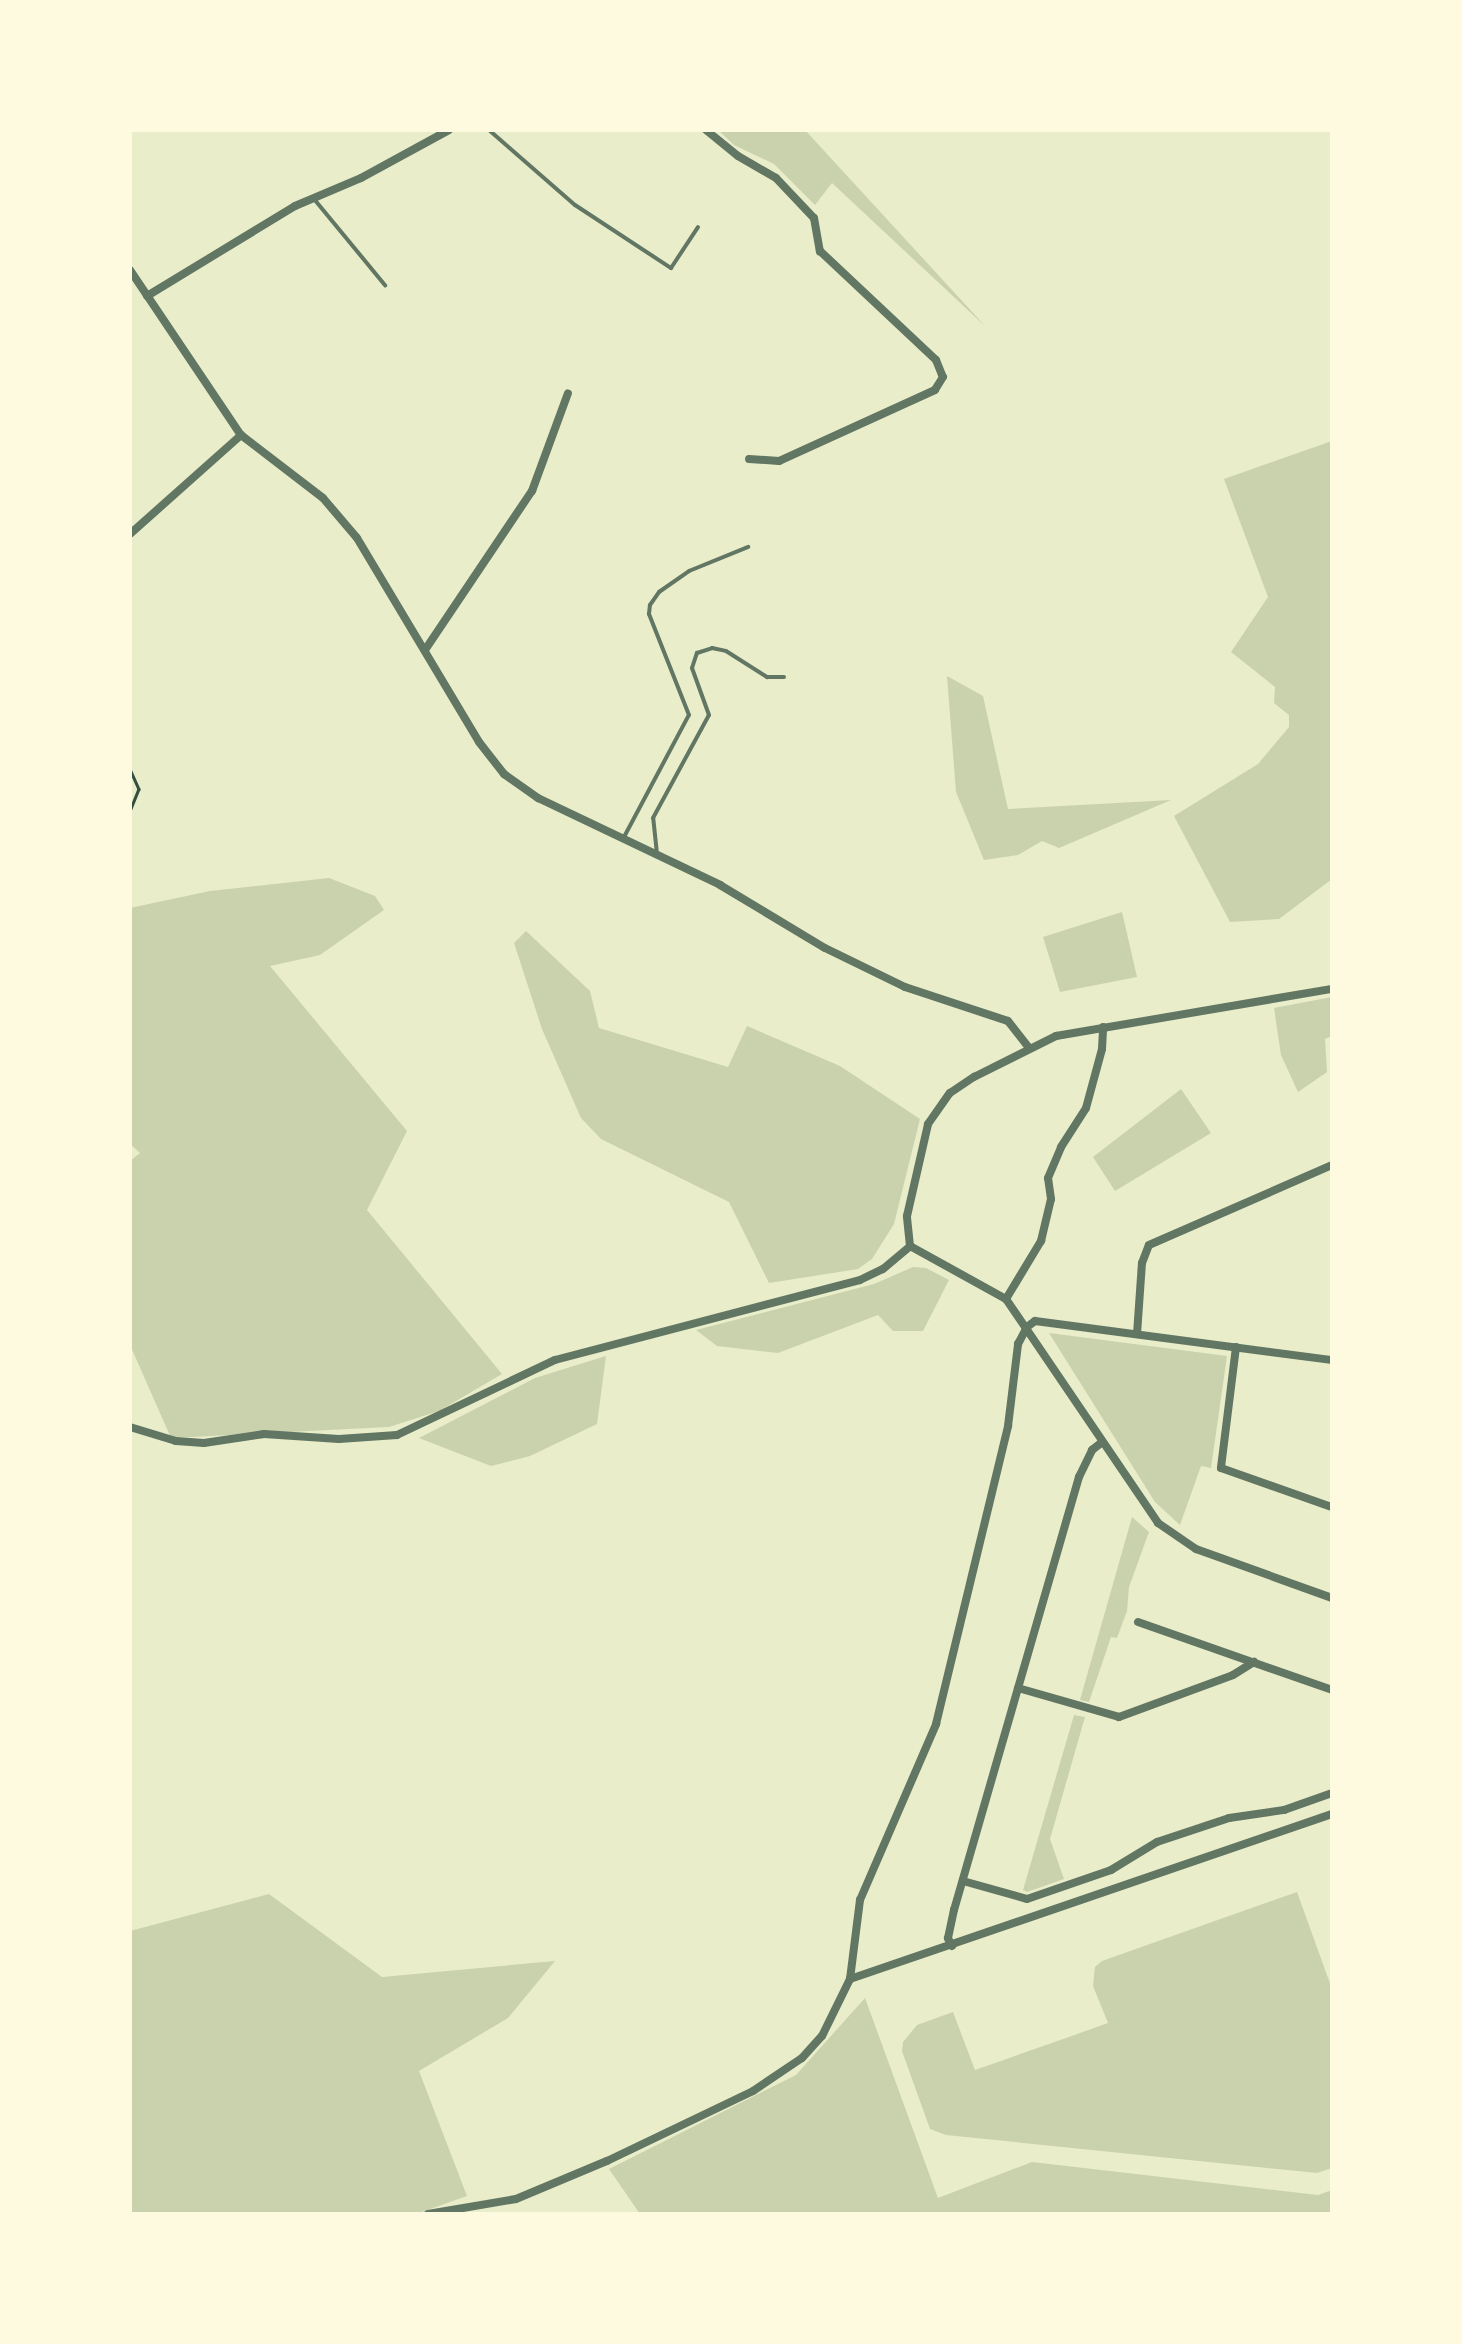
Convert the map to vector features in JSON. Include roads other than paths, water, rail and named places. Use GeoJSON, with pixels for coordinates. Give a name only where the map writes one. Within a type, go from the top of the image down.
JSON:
{"type":"FeatureCollection","features":[{"type":"Feature","properties":{"kind":"street"},"geometry":{"type":"LineString","coordinates":[[146,296],[295,206],[450,130]]}},
{"type":"Feature","properties":{"kind":"street"},"geometry":{"type":"LineString","coordinates":[[706,130],[738,156],[776,178],[814,218],[820,251],[936,360],[943,377],[935,390],[779,461],[749,459]]}},
{"type":"Feature","properties":{"kind":"street"},"geometry":{"type":"LineString","coordinates":[[130,270],[241,435],[308,485],[343,520],[373,560],[479,742],[504,774],[538,798],[624,837],[905,987],[1008,1021],[1029,1048]]}},
{"type":"Feature","properties":{"kind":"street"},"geometry":{"type":"LineString","coordinates":[[425,650],[532,491],[568,393]]}},
{"type":"Feature","properties":{"kind":"street"},"geometry":{"type":"LineString","coordinates":[[130,534],[241,435]]}},
{"type":"Feature","properties":{"kind":"street"},"geometry":{"type":"LineString","coordinates":[[1332,988],[1056,1036],[974,1077],[936,1108],[928,1124],[907,1216],[910,1246],[933,1263],[1006,1299],[1141,1504],[1174,1536],[1220,1559],[1332,1598]]}},
{"type":"Feature","properties":{"kind":"street"},"geometry":{"type":"LineString","coordinates":[[1006,1299],[1041,1241],[1051,1199],[1048,1178],[1061,1147],[1086,1108],[1102,1049],[1103,1027]]}},
{"type":"Feature","properties":{"kind":"street"},"geometry":{"type":"LineString","coordinates":[[1137,1334],[1142,1263],[1149,1245],[1332,1165]]}},
{"type":"Feature","properties":{"kind":"street"},"geometry":{"type":"LineString","coordinates":[[130,1427],[176,1441],[204,1443],[291,1433],[339,1439],[397,1435],[555,1360],[860,1280],[910,1246]]}},
{"type":"Feature","properties":{"kind":"street"},"geometry":{"type":"LineString","coordinates":[[428,2214],[531,2194],[753,2091],[802,2058],[822,2036],[850,1979],[854,1918],[936,1724],[1008,1426],[1018,1344],[1035,1320],[1332,1360]]}},
{"type":"Feature","properties":{"kind":"street"},"geometry":{"type":"LineString","coordinates":[[1236,1347],[1222,1468],[1332,1507]]}},
{"type":"Feature","properties":{"kind":"street"},"geometry":{"type":"LineString","coordinates":[[952,1946],[948,1938],[962,1881],[1079,1477],[1092,1450],[1101,1443]]}},
{"type":"Feature","properties":{"kind":"street"},"geometry":{"type":"LineString","coordinates":[[1138,1622],[1332,1690]]}},
{"type":"Feature","properties":{"kind":"street"},"geometry":{"type":"LineString","coordinates":[[1018,1688],[1119,1717],[1233,1674],[1254,1662]]}},
{"type":"Feature","properties":{"kind":"street"},"geometry":{"type":"LineString","coordinates":[[962,1881],[1027,1898],[1111,1870],[1175,1836],[1229,1818],[1284,1810],[1332,1793]]}},
{"type":"Feature","properties":{"kind":"street"},"geometry":{"type":"LineString","coordinates":[[850,1979],[1332,1814]]}},
{"type":"Feature","properties":{"kind":"lane"},"geometry":{"type":"LineString","coordinates":[[488,130],[575,205],[671,268],[698,227]]}},
{"type":"Feature","properties":{"kind":"lane"},"geometry":{"type":"LineString","coordinates":[[314,200],[385,285]]}},
{"type":"Feature","properties":{"kind":"lane"},"geometry":{"type":"LineString","coordinates":[[624,837],[689,715],[649,614],[650,605],[659,592],[690,571],[748,547]]}},
{"type":"Feature","properties":{"kind":"lane"},"geometry":{"type":"LineString","coordinates":[[657,854],[652,818],[709,715],[692,668],[697,653],[712,648],[726,651],[767,678],[784,677]]}}]}
